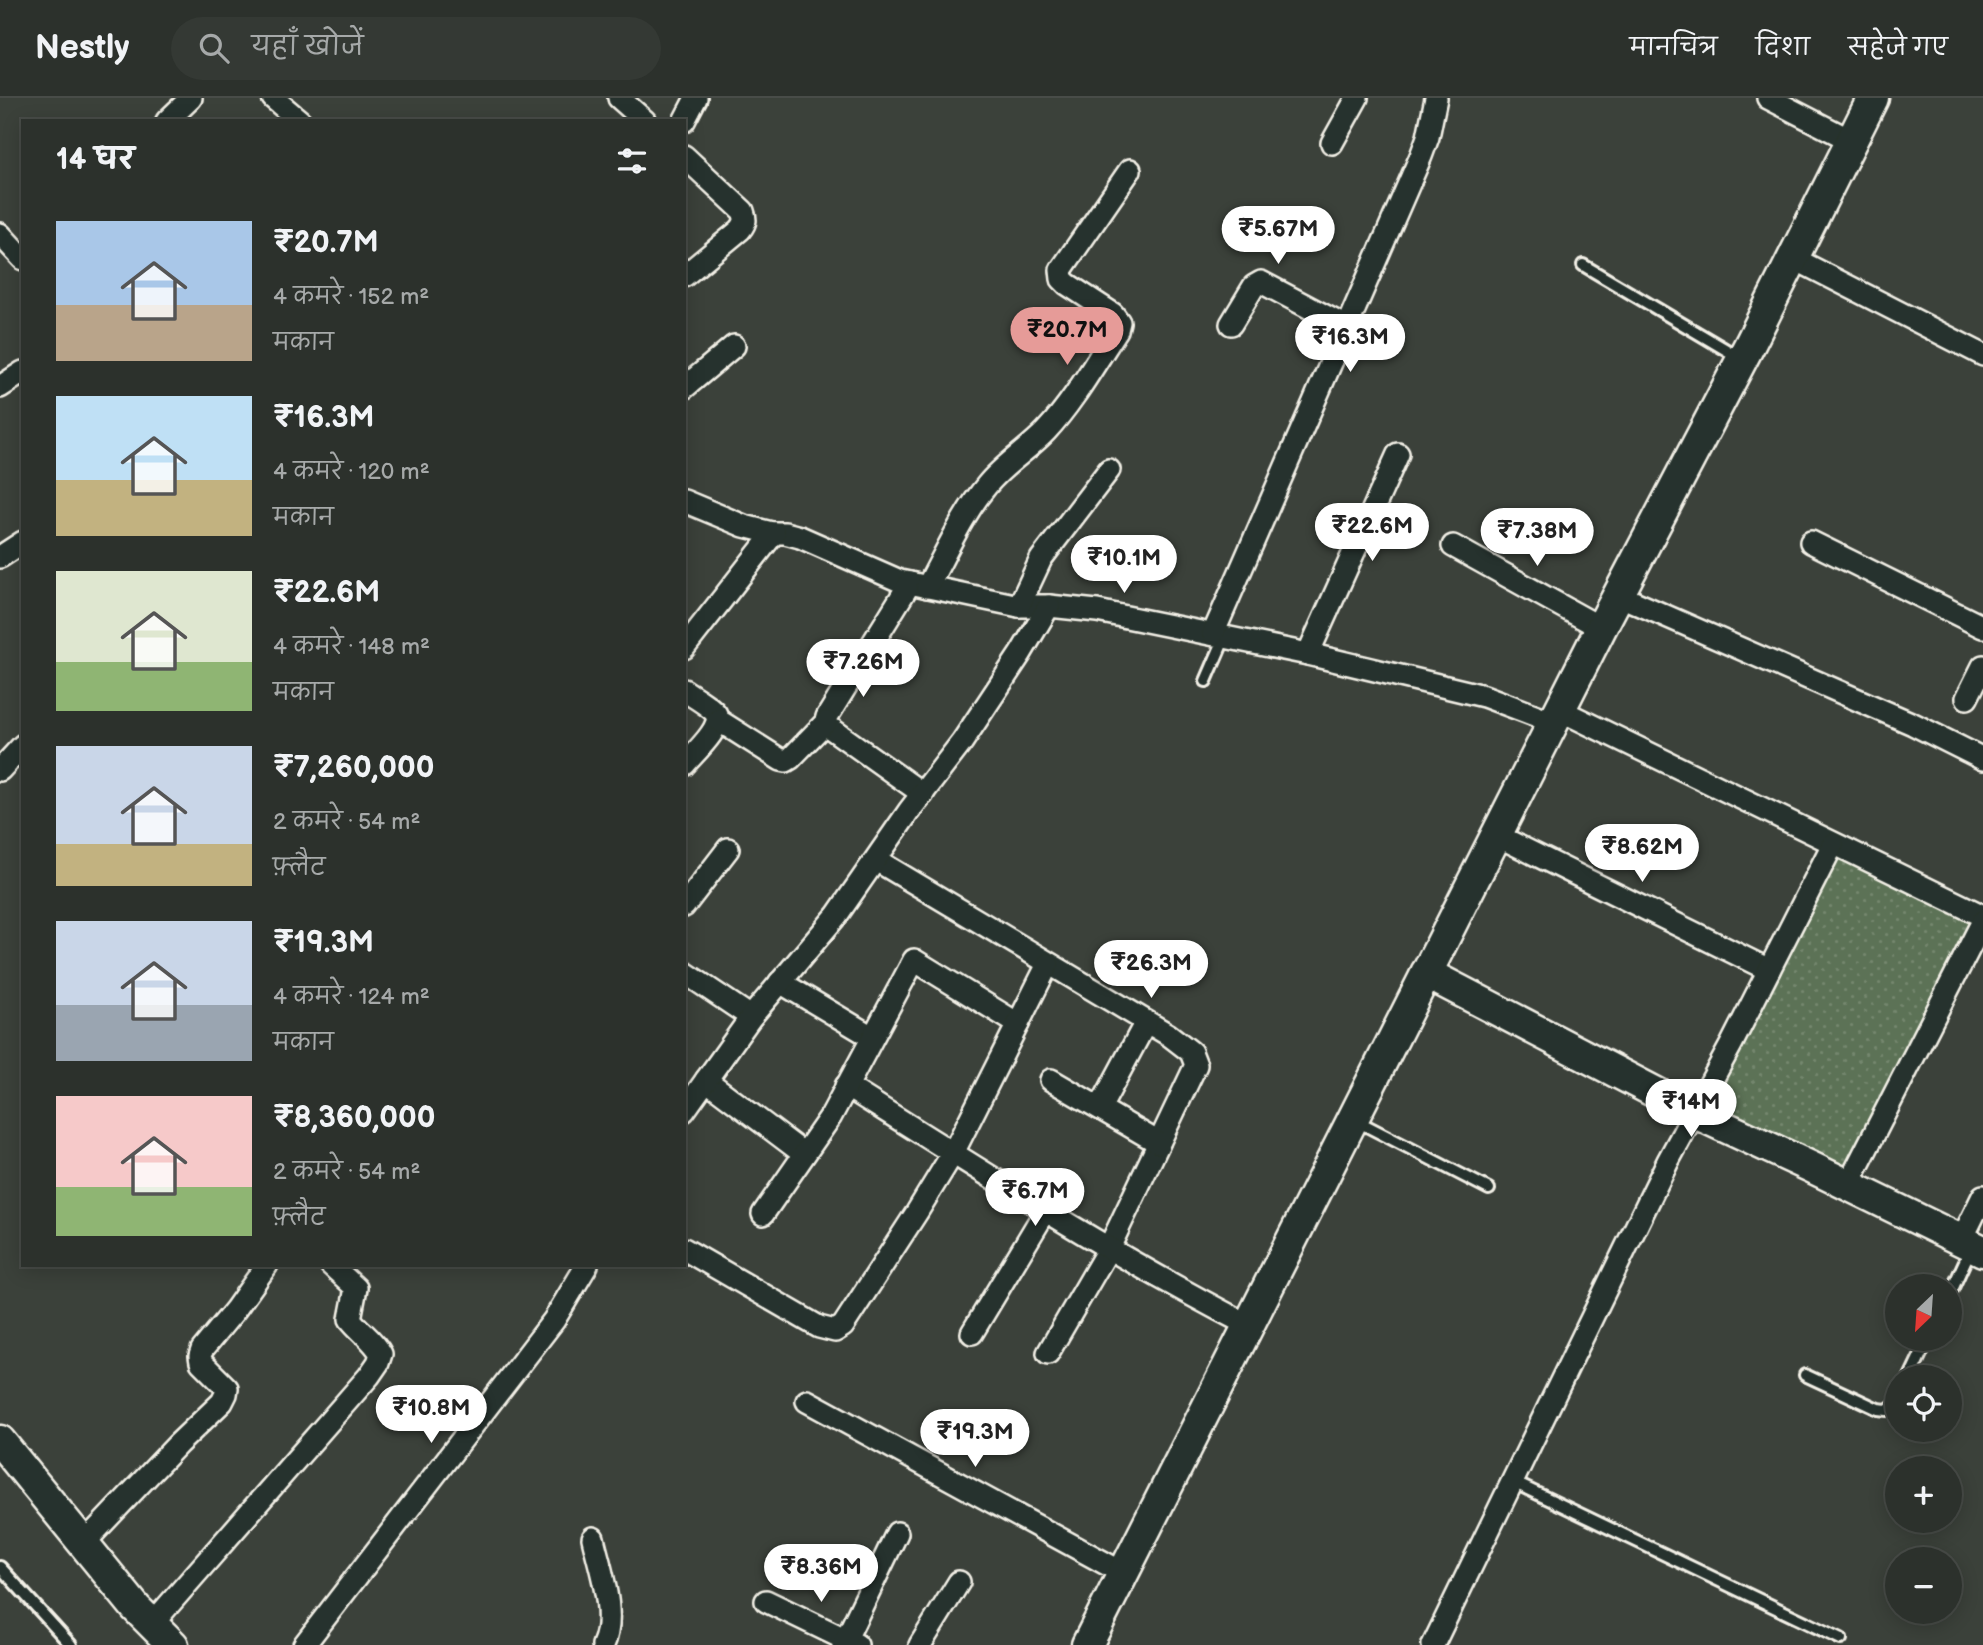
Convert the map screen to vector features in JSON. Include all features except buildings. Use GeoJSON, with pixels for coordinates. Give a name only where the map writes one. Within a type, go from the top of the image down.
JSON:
{"type":"FeatureCollection","features":[{"type":"Feature","properties":{"kind":"street"},"geometry":{"type":"LineString","coordinates":[[169,119],[191,98]]}},
{"type":"Feature","properties":{"kind":"street"},"geometry":{"type":"LineString","coordinates":[[273,98],[298,119]]}},
{"type":"Feature","properties":{"kind":"street"},"geometry":{"type":"LineString","coordinates":[[619,98],[643,119]]}},
{"type":"Feature","properties":{"kind":"street"},"geometry":{"type":"LineString","coordinates":[[685,119],[696,98]]}},
{"type":"Feature","properties":{"kind":"street"},"geometry":{"type":"LineString","coordinates":[[1332,143],[1357,98]]}},
{"type":"Feature","properties":{"kind":"street"},"geometry":{"type":"LineString","coordinates":[[1219,635],[1425,146],[1436,98]]}},
{"type":"Feature","properties":{"kind":"street"},"geometry":{"type":"LineString","coordinates":[[1768,98],[1852,141]]}},
{"type":"Feature","properties":{"kind":"street"},"geometry":{"type":"LineString","coordinates":[[1087,1645],[1556,716],[1742,359],[1873,98]]}},
{"type":"Feature","properties":{"kind":"street"},"geometry":{"type":"LineString","coordinates":[[686,158],[743,211],[746,218],[740,230],[686,274]]}},
{"type":"Feature","properties":{"kind":"street"},"geometry":{"type":"LineString","coordinates":[[686,691],[715,713],[718,720],[781,760],[791,758],[827,722],[971,505],[1001,468],[1045,432],[1057,418],[1118,330],[1119,322],[1113,314],[1067,284],[1062,279],[1061,270],[1130,170]]}},
{"type":"Feature","properties":{"kind":"street"},"geometry":{"type":"LineString","coordinates":[[0,234],[21,256]]}},
{"type":"Feature","properties":{"kind":"street"},"geometry":{"type":"LineString","coordinates":[[1793,258],[1983,355]]}},
{"type":"Feature","properties":{"kind":"street"},"geometry":{"type":"LineString","coordinates":[[1231,324],[1254,286],[1261,282],[1348,328]]}},
{"type":"Feature","properties":{"kind":"street"},"geometry":{"type":"LineString","coordinates":[[686,386],[734,346]]}},
{"type":"Feature","properties":{"kind":"street"},"geometry":{"type":"LineString","coordinates":[[0,387],[21,373]]}},
{"type":"Feature","properties":{"kind":"street"},"geometry":{"type":"LineString","coordinates":[[1308,654],[1398,454]]}},
{"type":"Feature","properties":{"kind":"street"},"geometry":{"type":"LineString","coordinates":[[1019,606],[1041,559],[1109,470]]}},
{"type":"Feature","properties":{"kind":"street"},"geometry":{"type":"LineString","coordinates":[[686,502],[744,526],[800,537],[873,570],[918,585],[1019,606],[1097,611],[1219,635],[1484,696],[1556,716],[1833,844],[1983,918],[1848,1185]]}},
{"type":"Feature","properties":{"kind":"street"},"geometry":{"type":"LineString","coordinates":[[686,645],[774,533]]}},
{"type":"Feature","properties":{"kind":"street"},"geometry":{"type":"LineString","coordinates":[[1811,542],[1983,627]]}},
{"type":"Feature","properties":{"kind":"street"},"geometry":{"type":"LineString","coordinates":[[0,557],[21,543]]}},
{"type":"Feature","properties":{"kind":"street"},"geometry":{"type":"LineString","coordinates":[[1453,546],[1601,628]]}},
{"type":"Feature","properties":{"kind":"street"},"geometry":{"type":"LineString","coordinates":[[1618,595],[1913,724],[1983,759]]}},
{"type":"Feature","properties":{"kind":"street"},"geometry":{"type":"LineString","coordinates":[[686,1108],[751,1017],[837,915],[962,742],[1049,606]]}},
{"type":"Feature","properties":{"kind":"street"},"geometry":{"type":"LineString","coordinates":[[1967,698],[1983,666]]}},
{"type":"Feature","properties":{"kind":"street"},"geometry":{"type":"LineString","coordinates":[[686,763],[714,731],[718,720]]}},
{"type":"Feature","properties":{"kind":"street"},"geometry":{"type":"LineString","coordinates":[[827,722],[829,727],[923,794]]}},
{"type":"Feature","properties":{"kind":"street"},"geometry":{"type":"LineString","coordinates":[[0,770],[21,747]]}},
{"type":"Feature","properties":{"kind":"street"},"geometry":{"type":"LineString","coordinates":[[1496,835],[1769,970]]}},
{"type":"Feature","properties":{"kind":"street"},"geometry":{"type":"LineString","coordinates":[[1433,1645],[1668,1161],[1833,844]]}},
{"type":"Feature","properties":{"kind":"street"},"geometry":{"type":"LineString","coordinates":[[686,903],[728,849]]}},
{"type":"Feature","properties":{"kind":"street"},"geometry":{"type":"LineString","coordinates":[[876,860],[1169,1035],[1191,1052],[1196,1065],[1109,1248],[1048,1353]]}},
{"type":"Feature","properties":{"kind":"street"},"geometry":{"type":"LineString","coordinates":[[763,1214],[831,1116],[914,960],[1018,1024]]}},
{"type":"Feature","properties":{"kind":"street"},"geometry":{"type":"LineString","coordinates":[[686,1250],[819,1327],[835,1331],[843,1326],[953,1153],[1048,964]]}},
{"type":"Feature","properties":{"kind":"street"},"geometry":{"type":"LineString","coordinates":[[686,973],[751,1017]]}},
{"type":"Feature","properties":{"kind":"street"},"geometry":{"type":"LineString","coordinates":[[1426,973],[1695,1113],[1972,1246],[1983,1196]]}},
{"type":"Feature","properties":{"kind":"street"},"geometry":{"type":"LineString","coordinates":[[780,982],[872,1037]]}},
{"type":"Feature","properties":{"kind":"street"},"geometry":{"type":"LineString","coordinates":[[1100,1108],[1146,1022]]}},
{"type":"Feature","properties":{"kind":"street"},"geometry":{"type":"LineString","coordinates":[[706,1080],[804,1154]]}},
{"type":"Feature","properties":{"kind":"street"},"geometry":{"type":"LineString","coordinates":[[1051,1080],[1159,1143]]}},
{"type":"Feature","properties":{"kind":"street"},"geometry":{"type":"LineString","coordinates":[[846,1086],[1171,1285],[1248,1325]]}},
{"type":"Feature","properties":{"kind":"street"},"geometry":{"type":"LineString","coordinates":[[972,1333],[1046,1210]]}},
{"type":"Feature","properties":{"kind":"street"},"geometry":{"type":"LineString","coordinates":[[82,1544],[222,1402],[227,1388],[201,1362],[200,1356],[266,1267]]}},
{"type":"Feature","properties":{"kind":"street"},"geometry":{"type":"LineString","coordinates":[[0,1441],[162,1638],[378,1363],[381,1354],[377,1346],[350,1319],[356,1288],[333,1267]]}},
{"type":"Feature","properties":{"kind":"street"},"geometry":{"type":"LineString","coordinates":[[304,1645],[554,1320],[586,1267]]}},
{"type":"Feature","properties":{"kind":"street"},"geometry":{"type":"LineString","coordinates":[[807,1401],[1123,1573]]}},
{"type":"Feature","properties":{"kind":"street"},"geometry":{"type":"LineString","coordinates":[[766,1601],[849,1643],[897,1533]]}},
{"type":"Feature","properties":{"kind":"street"},"geometry":{"type":"LineString","coordinates":[[593,1538],[609,1618],[603,1645]]}},
{"type":"Feature","properties":{"kind":"street"},"geometry":{"type":"LineString","coordinates":[[920,1645],[959,1582]]}},
{"type":"Feature","properties":{"kind":"lane"},"geometry":{"type":"LineString","coordinates":[[1583,265],[1742,359]]}},
{"type":"Feature","properties":{"kind":"lane"},"geometry":{"type":"LineString","coordinates":[[1206,681],[1219,635]]}},
{"type":"Feature","properties":{"kind":"lane"},"geometry":{"type":"LineString","coordinates":[[1352,1119],[1489,1189]]}},
{"type":"Feature","properties":{"kind":"lane"},"geometry":{"type":"LineString","coordinates":[[1959,1274],[1972,1246]]}},
{"type":"Feature","properties":{"kind":"lane"},"geometry":{"type":"LineString","coordinates":[[1805,1375],[1885,1410]]}},
{"type":"Feature","properties":{"kind":"lane"},"geometry":{"type":"LineString","coordinates":[[1511,1481],[1841,1639]]}},
{"type":"Feature","properties":{"kind":"lane"},"geometry":{"type":"LineString","coordinates":[[0,1567],[71,1645]]}},
{"type":"Feature","properties":{"kind":"green space"},"geometry":{"type":"Polygon","coordinates":[[[1839,855],[1974,920],[1849,1172],[1711,1105],[1839,855]]]}}]}
